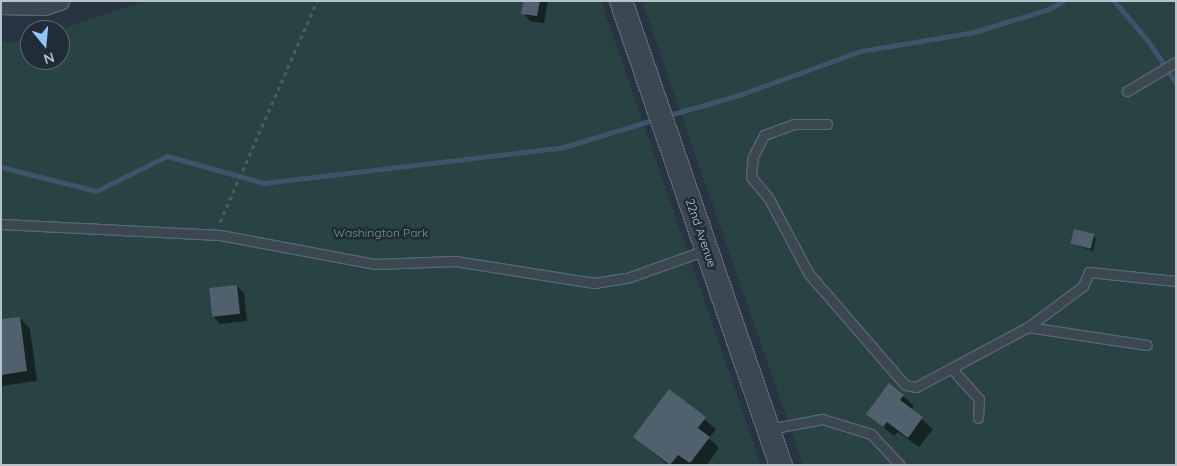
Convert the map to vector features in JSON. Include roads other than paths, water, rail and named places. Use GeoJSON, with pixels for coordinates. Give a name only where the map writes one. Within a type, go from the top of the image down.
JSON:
{"type":"FeatureCollection","features":[{"type":"Feature","properties":{"kind":"street"},"geometry":{"type":"LineString","coordinates":[[1,5],[45,6],[60,1]]}},
{"type":"Feature","properties":{"kind":"street","name":"22nd Avenue"},"geometry":{"type":"LineString","coordinates":[[621,1],[781,465]]}},
{"type":"Feature","properties":{"kind":"lane"},"geometry":{"type":"LineString","coordinates":[[1127,91],[1157,75],[1176,62]]}},
{"type":"Feature","properties":{"kind":"lane"},"geometry":{"type":"LineString","coordinates":[[827,124],[794,124],[764,135],[752,157],[751,177],[768,197],[809,274],[906,385],[916,387],[1028,327],[1083,286],[1089,272],[1176,281]]}},
{"type":"Feature","properties":{"kind":"lane"},"geometry":{"type":"LineString","coordinates":[[1,224],[220,235],[374,264],[455,261],[594,283],[630,277],[706,250]]}},
{"type":"Feature","properties":{"kind":"lane"},"geometry":{"type":"LineString","coordinates":[[1028,327],[1147,345]]}},
{"type":"Feature","properties":{"kind":"lane"},"geometry":{"type":"LineString","coordinates":[[951,368],[979,399],[978,418]]}},
{"type":"Feature","properties":{"kind":"lane"},"geometry":{"type":"LineString","coordinates":[[768,429],[822,419],[871,434],[900,465]]}},
{"type":"Feature","properties":{"kind":"waterway"},"geometry":{"type":"LineString","coordinates":[[666,116],[742,94],[861,51],[974,32],[1049,9],[1063,1]]}},
{"type":"Feature","properties":{"kind":"waterway"},"geometry":{"type":"LineString","coordinates":[[1114,1],[1148,41],[1176,83]]}},
{"type":"Feature","properties":{"kind":"waterway"},"geometry":{"type":"LineString","coordinates":[[1,167],[96,191],[167,156],[264,183],[564,147],[656,119]]}},
{"type":"Feature","properties":{"kind":"park label","name":"Washington Park"},"geometry":{"type":"Point","coordinates":[381,233]}}]}
